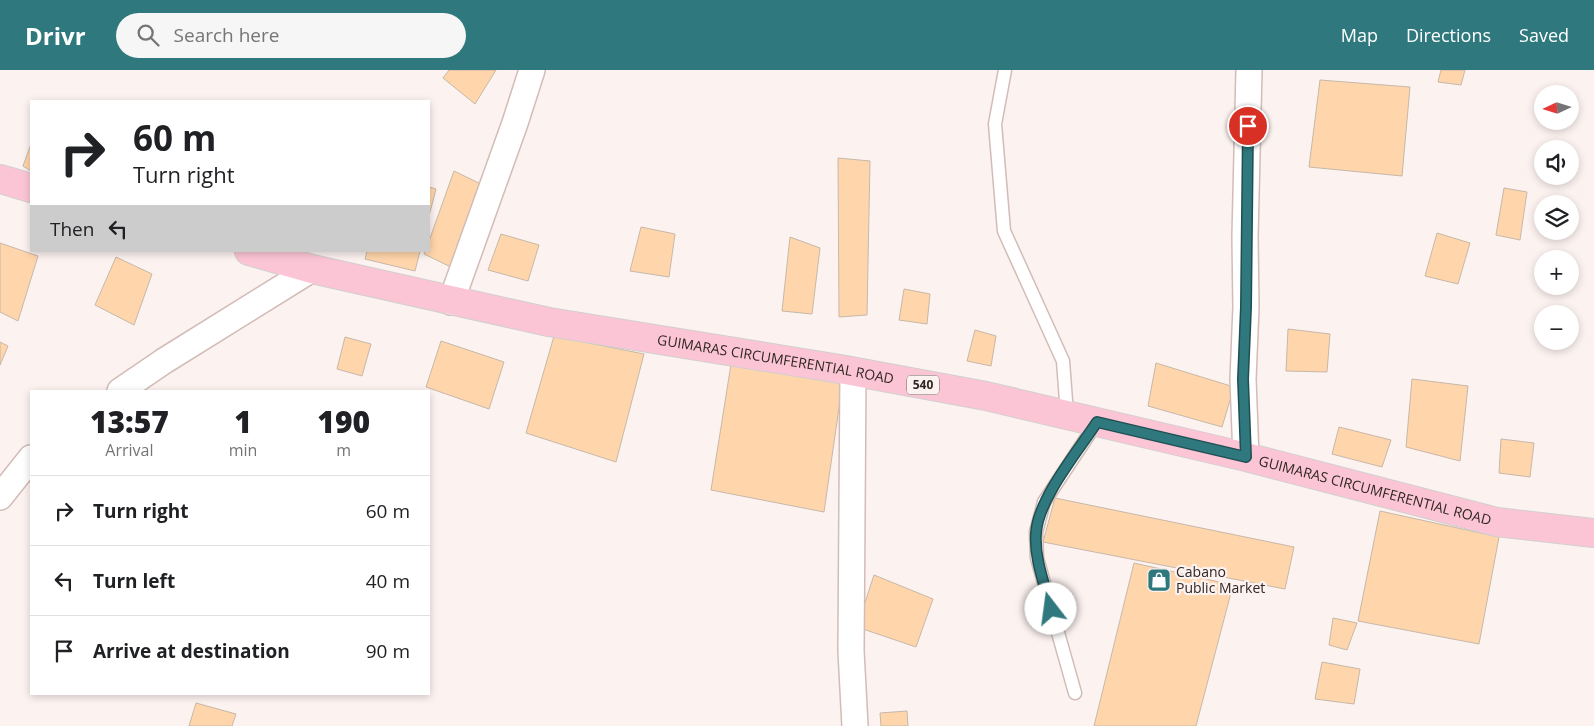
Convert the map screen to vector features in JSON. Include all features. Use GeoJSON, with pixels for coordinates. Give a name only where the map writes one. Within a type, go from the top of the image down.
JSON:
{"type":"FeatureCollection","features":[{"type":"Feature","properties":{"kind":"main road"},"geometry":{"type":"LineString","coordinates":[[0,179],[30,188]]}},
{"type":"Feature","properties":{"kind":"main road","name":"GUIMARAS CIRCUMFERENTIAL ROAD"},"geometry":{"type":"LineString","coordinates":[[252,252],[312,269],[451,302],[548,322],[853,372],[986,396],[1246,457],[1497,522],[1594,533]]}},
{"type":"Feature","properties":{"kind":"street"},"geometry":{"type":"LineString","coordinates":[[451,302],[516,123],[532,70]]}},
{"type":"Feature","properties":{"kind":"street"},"geometry":{"type":"LineString","coordinates":[[1246,457],[1243,379],[1250,70]]}},
{"type":"Feature","properties":{"kind":"street"},"geometry":{"type":"LineString","coordinates":[[121,390],[164,361],[312,269]]}},
{"type":"Feature","properties":{"kind":"street"},"geometry":{"type":"LineString","coordinates":[[853,372],[851,651],[855,726]]}},
{"type":"Feature","properties":{"kind":"street"},"geometry":{"type":"LineString","coordinates":[[0,497],[30,459]]}},
{"type":"Feature","properties":{"kind":"lane"},"geometry":{"type":"LineString","coordinates":[[1005,70],[995,124],[1004,231],[1063,361],[1067,414]]}},
{"type":"Feature","properties":{"kind":"lane"},"geometry":{"type":"LineString","coordinates":[[1074,693],[1037,558],[1036,532],[1044,502],[1097,422]]}},
{"type":"Feature","properties":{"kind":"building"},"geometry":{"type":"Polygon","coordinates":[[[449,70],[496,70],[475,104],[443,78],[449,70]]]}},
{"type":"Feature","properties":{"kind":"building"},"geometry":{"type":"Polygon","coordinates":[[[1441,70],[1465,70],[1461,85],[1438,82],[1441,70]]]}},
{"type":"Feature","properties":{"kind":"building"},"geometry":{"type":"Polygon","coordinates":[[[1320,80],[1410,87],[1402,176],[1309,167],[1320,80]]]}},
{"type":"Feature","properties":{"kind":"building"},"geometry":{"type":"Polygon","coordinates":[[[30,147],[30,170],[23,166],[30,147]]]}},
{"type":"Feature","properties":{"kind":"building"},"geometry":{"type":"Polygon","coordinates":[[[838,158],[870,161],[867,315],[839,317],[838,158]]]}},
{"type":"Feature","properties":{"kind":"building"},"geometry":{"type":"Polygon","coordinates":[[[454,171],[483,185],[455,269],[424,254],[425,252],[430,252],[430,238],[454,171]]]}},
{"type":"Feature","properties":{"kind":"building"},"geometry":{"type":"Polygon","coordinates":[[[430,187],[436,189],[430,212],[430,187]]]}},
{"type":"Feature","properties":{"kind":"building"},"geometry":{"type":"Polygon","coordinates":[[[1504,188],[1527,192],[1520,240],[1496,235],[1504,188]]]}},
{"type":"Feature","properties":{"kind":"building"},"geometry":{"type":"Polygon","coordinates":[[[641,227],[675,234],[669,277],[630,271],[641,227]]]}},
{"type":"Feature","properties":{"kind":"building"},"geometry":{"type":"Polygon","coordinates":[[[1437,233],[1470,243],[1458,284],[1425,276],[1437,233]]]}},
{"type":"Feature","properties":{"kind":"building"},"geometry":{"type":"Polygon","coordinates":[[[501,234],[539,245],[528,281],[488,270],[501,234]]]}},
{"type":"Feature","properties":{"kind":"building"},"geometry":{"type":"Polygon","coordinates":[[[790,237],[820,248],[812,314],[782,311],[790,237]]]}},
{"type":"Feature","properties":{"kind":"building"},"geometry":{"type":"Polygon","coordinates":[[[0,243],[38,256],[18,321],[0,312],[0,243]]]}},
{"type":"Feature","properties":{"kind":"building"},"geometry":{"type":"Polygon","coordinates":[[[367,252],[420,252],[415,271],[365,259],[367,252]]]}},
{"type":"Feature","properties":{"kind":"building"},"geometry":{"type":"Polygon","coordinates":[[[116,257],[152,274],[134,325],[95,305],[116,257]]]}},
{"type":"Feature","properties":{"kind":"building"},"geometry":{"type":"Polygon","coordinates":[[[904,289],[930,294],[927,324],[899,320],[904,289]]]}},
{"type":"Feature","properties":{"kind":"building"},"geometry":{"type":"Polygon","coordinates":[[[1288,329],[1330,334],[1327,372],[1286,371],[1288,329]]]}},
{"type":"Feature","properties":{"kind":"building"},"geometry":{"type":"Polygon","coordinates":[[[975,330],[996,336],[991,366],[967,361],[975,330]]]}},
{"type":"Feature","properties":{"kind":"building"},"geometry":{"type":"Polygon","coordinates":[[[554,336],[644,354],[616,462],[526,433],[554,336]]]}},
{"type":"Feature","properties":{"kind":"building"},"geometry":{"type":"Polygon","coordinates":[[[345,337],[371,344],[362,376],[337,369],[345,337]]]}},
{"type":"Feature","properties":{"kind":"building"},"geometry":{"type":"Polygon","coordinates":[[[441,341],[504,362],[489,409],[426,387],[441,341]]]}},
{"type":"Feature","properties":{"kind":"building"},"geometry":{"type":"Polygon","coordinates":[[[0,342],[8,346],[0,365],[0,342]]]}},
{"type":"Feature","properties":{"kind":"building"},"geometry":{"type":"Polygon","coordinates":[[[732,358],[843,380],[824,512],[711,490],[732,358]]]}},
{"type":"Feature","properties":{"kind":"building"},"geometry":{"type":"Polygon","coordinates":[[[1156,363],[1234,387],[1222,427],[1148,406],[1156,363]]]}},
{"type":"Feature","properties":{"kind":"building"},"geometry":{"type":"Polygon","coordinates":[[[1412,379],[1468,386],[1460,461],[1406,447],[1412,379]]]}},
{"type":"Feature","properties":{"kind":"building"},"geometry":{"type":"Polygon","coordinates":[[[1339,427],[1391,440],[1382,467],[1332,454],[1339,427]]]}},
{"type":"Feature","properties":{"kind":"building"},"geometry":{"type":"Polygon","coordinates":[[[1501,439],[1534,443],[1530,477],[1499,473],[1501,439]]]}},
{"type":"Feature","properties":{"kind":"building"},"geometry":{"type":"Polygon","coordinates":[[[1055,498],[1294,547],[1285,589],[1043,542],[1055,498]]]}},
{"type":"Feature","properties":{"kind":"building"},"geometry":{"type":"Polygon","coordinates":[[[1380,511],[1499,537],[1479,644],[1358,621],[1380,511]]]}},
{"type":"Feature","properties":{"kind":"building"},"geometry":{"type":"Polygon","coordinates":[[[1134,563],[1233,585],[1196,726],[1094,726],[1134,563]]]}},
{"type":"Feature","properties":{"kind":"building"},"geometry":{"type":"Polygon","coordinates":[[[874,575],[933,599],[916,647],[857,627],[874,575]]]}},
{"type":"Feature","properties":{"kind":"building"},"geometry":{"type":"Polygon","coordinates":[[[1333,618],[1357,623],[1347,650],[1329,645],[1333,618]]]}},
{"type":"Feature","properties":{"kind":"building"},"geometry":{"type":"Polygon","coordinates":[[[1322,662],[1360,669],[1354,704],[1315,699],[1322,662]]]}},
{"type":"Feature","properties":{"kind":"building"},"geometry":{"type":"Polygon","coordinates":[[[196,703],[236,714],[232,726],[189,726],[196,703]]]}},
{"type":"Feature","properties":{"kind":"building"},"geometry":{"type":"Polygon","coordinates":[[[907,711],[908,726],[881,726],[880,713],[907,711]]]}},
{"type":"Feature","properties":{"kind":"place","name":"Cabano Public Market"},"geometry":{"type":"Point","coordinates":[1159,580]}},
{"type":"Feature","properties":{"kind":"route"},"geometry":{"type":"LineString","coordinates":[[1051,609],[1037,558],[1036,532],[1044,502],[1097,422],[1246,457],[1243,379],[1246,307],[1245,237],[1248,126]]}}]}
